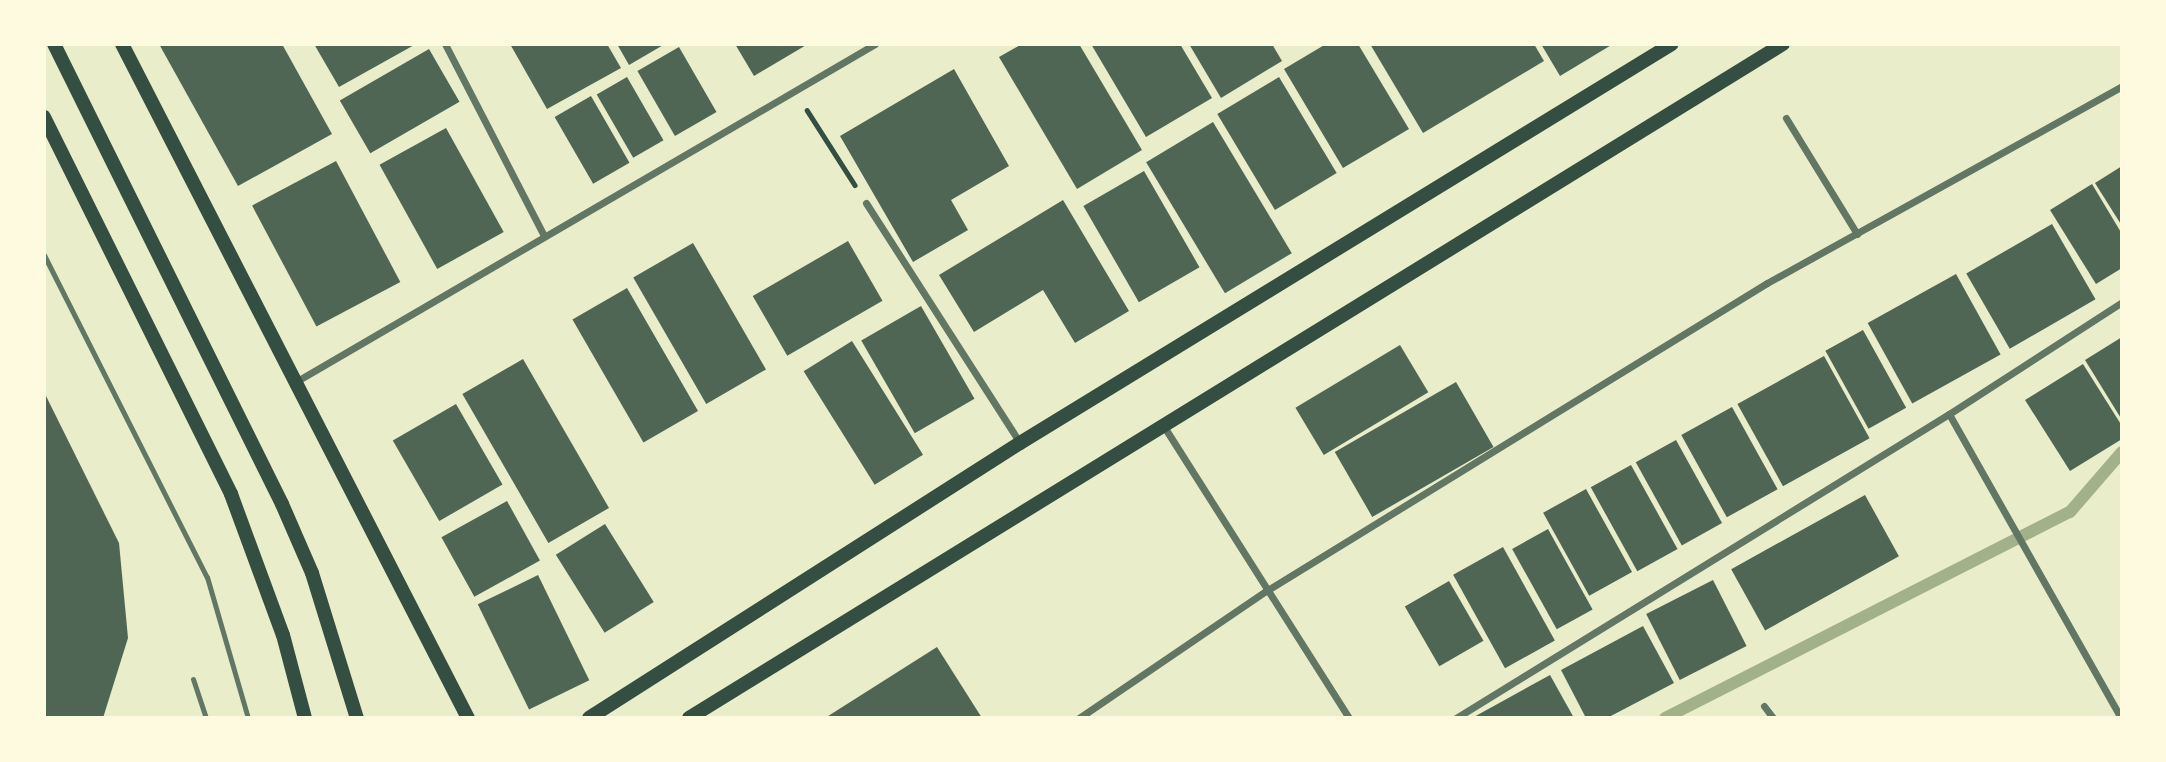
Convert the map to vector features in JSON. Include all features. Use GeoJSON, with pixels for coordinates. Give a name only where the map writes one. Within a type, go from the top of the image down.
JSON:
{"type":"FeatureCollection","features":[{"type":"Feature","properties":{"kind":"main road"},"geometry":{"type":"LineString","coordinates":[[54,44],[282,504],[312,573],[357,718]]}},
{"type":"Feature","properties":{"kind":"main road"},"geometry":{"type":"LineString","coordinates":[[122,44],[468,718]]}},
{"type":"Feature","properties":{"kind":"main road"},"geometry":{"type":"LineString","coordinates":[[589,718],[1020,443],[1672,44]]}},
{"type":"Feature","properties":{"kind":"main road"},"geometry":{"type":"LineString","coordinates":[[689,718],[1783,44]]}},
{"type":"Feature","properties":{"kind":"main road"},"geometry":{"type":"LineString","coordinates":[[44,117],[231,494],[284,635],[305,718]]}},
{"type":"Feature","properties":{"kind":"street"},"geometry":{"type":"LineString","coordinates":[[445,44],[544,236]]}},
{"type":"Feature","properties":{"kind":"street"},"geometry":{"type":"LineString","coordinates":[[297,381],[875,44]]}},
{"type":"Feature","properties":{"kind":"street"},"geometry":{"type":"LineString","coordinates":[[1079,718],[1266,591],[1767,283],[2122,86]]}},
{"type":"Feature","properties":{"kind":"street"},"geometry":{"type":"LineString","coordinates":[[1786,118],[1857,234]]}},
{"type":"Feature","properties":{"kind":"street"},"geometry":{"type":"LineString","coordinates":[[866,203],[1020,443]]}},
{"type":"Feature","properties":{"kind":"street"},"geometry":{"type":"LineString","coordinates":[[1456,718],[1949,414],[2122,302]]}},
{"type":"Feature","properties":{"kind":"street"},"geometry":{"type":"LineString","coordinates":[[1949,414],[2120,718]]}},
{"type":"Feature","properties":{"kind":"street"},"geometry":{"type":"LineString","coordinates":[[1163,425],[1349,718]]}},
{"type":"Feature","properties":{"kind":"street"},"geometry":{"type":"LineString","coordinates":[[1764,706],[1773,718]]}},
{"type":"Feature","properties":{"kind":"lane"},"geometry":{"type":"LineString","coordinates":[[44,255],[206,578],[248,718]]}},
{"type":"Feature","properties":{"kind":"lane"},"geometry":{"type":"LineString","coordinates":[[193,679],[206,718]]}},
{"type":"Feature","properties":{"kind":"path"},"geometry":{"type":"LineString","coordinates":[[795,92],[866,203]]}},
{"type":"Feature","properties":{"kind":"building"},"geometry":{"type":"Polygon","coordinates":[[[159,44],[282,44],[332,134],[238,186],[159,44]]]}},
{"type":"Feature","properties":{"kind":"building"},"geometry":{"type":"Polygon","coordinates":[[[314,44],[416,44],[339,87],[314,44]]]}},
{"type":"Feature","properties":{"kind":"building"},"geometry":{"type":"Polygon","coordinates":[[[510,44],[607,44],[621,68],[547,109],[510,44]]]}},
{"type":"Feature","properties":{"kind":"building"},"geometry":{"type":"Polygon","coordinates":[[[617,44],[665,44],[629,65],[617,44]]]}},
{"type":"Feature","properties":{"kind":"building"},"geometry":{"type":"Polygon","coordinates":[[[735,44],[808,44],[754,76],[735,44]]]}},
{"type":"Feature","properties":{"kind":"building"},"geometry":{"type":"Polygon","coordinates":[[[1022,44],[1079,44],[1142,150],[1077,189],[999,57],[1022,44]]]}},
{"type":"Feature","properties":{"kind":"building"},"geometry":{"type":"Polygon","coordinates":[[[1091,44],[1180,44],[1212,98],[1146,137],[1091,44]]]}},
{"type":"Feature","properties":{"kind":"building"},"geometry":{"type":"Polygon","coordinates":[[[1189,44],[1272,44],[1282,61],[1221,98],[1189,44]]]}},
{"type":"Feature","properties":{"kind":"building"},"geometry":{"type":"Polygon","coordinates":[[[1326,44],[1358,44],[1409,129],[1343,168],[1284,69],[1326,44]]]}},
{"type":"Feature","properties":{"kind":"building"},"geometry":{"type":"Polygon","coordinates":[[[1370,44],[1534,44],[1544,61],[1423,133],[1370,44]]]}},
{"type":"Feature","properties":{"kind":"building"},"geometry":{"type":"Polygon","coordinates":[[[1541,44],[1613,44],[1560,76],[1541,44]]]}},
{"type":"Feature","properties":{"kind":"building"},"geometry":{"type":"Polygon","coordinates":[[[679,47],[716,112],[675,136],[637,71],[679,47]]]}},
{"type":"Feature","properties":{"kind":"building"},"geometry":{"type":"Polygon","coordinates":[[[429,49],[460,102],[370,153],[340,100],[429,49]]]}},
{"type":"Feature","properties":{"kind":"building"},"geometry":{"type":"Polygon","coordinates":[[[954,69],[1009,166],[951,200],[968,230],[913,262],[840,136],[954,69]]]}},
{"type":"Feature","properties":{"kind":"building"},"geometry":{"type":"Polygon","coordinates":[[[627,77],[664,140],[633,158],[597,94],[627,77]]]}},
{"type":"Feature","properties":{"kind":"building"},"geometry":{"type":"Polygon","coordinates":[[[1279,77],[1337,173],[1275,210],[1217,114],[1279,77]]]}},
{"type":"Feature","properties":{"kind":"building"},"geometry":{"type":"Polygon","coordinates":[[[591,96],[630,163],[593,184],[555,117],[591,96]]]}},
{"type":"Feature","properties":{"kind":"building"},"geometry":{"type":"Polygon","coordinates":[[[1213,122],[1292,253],[1225,293],[1146,162],[1213,122]]]}},
{"type":"Feature","properties":{"kind":"building"},"geometry":{"type":"Polygon","coordinates":[[[446,128],[504,232],[437,269],[380,165],[446,128]]]}},
{"type":"Feature","properties":{"kind":"building"},"geometry":{"type":"Polygon","coordinates":[[[336,161],[400,282],[316,327],[252,206],[336,161]]]}},
{"type":"Feature","properties":{"kind":"building"},"geometry":{"type":"Polygon","coordinates":[[[2122,166],[2122,226],[2095,183],[2122,166]]]}},
{"type":"Feature","properties":{"kind":"building"},"geometry":{"type":"Polygon","coordinates":[[[1144,171],[1200,267],[1139,302],[1083,206],[1144,171]]]}},
{"type":"Feature","properties":{"kind":"building"},"geometry":{"type":"Polygon","coordinates":[[[2092,184],[2122,234],[2122,268],[2096,284],[2050,210],[2092,184]]]}},
{"type":"Feature","properties":{"kind":"building"},"geometry":{"type":"Polygon","coordinates":[[[1063,200],[1129,311],[1075,343],[1043,290],[974,332],[939,275],[1063,200]]]}},
{"type":"Feature","properties":{"kind":"building"},"geometry":{"type":"Polygon","coordinates":[[[2052,224],[2096,299],[2010,349],[1966,274],[2052,224]]]}},
{"type":"Feature","properties":{"kind":"building"},"geometry":{"type":"Polygon","coordinates":[[[848,241],[882,301],[787,356],[753,296],[848,241]]]}},
{"type":"Feature","properties":{"kind":"building"},"geometry":{"type":"Polygon","coordinates":[[[693,243],[766,369],[706,404],[633,278],[693,243]]]}},
{"type":"Feature","properties":{"kind":"building"},"geometry":{"type":"Polygon","coordinates":[[[1956,274],[2001,354],[1912,403],[1868,323],[1956,274]]]}},
{"type":"Feature","properties":{"kind":"building"},"geometry":{"type":"Polygon","coordinates":[[[627,288],[698,411],[643,442],[572,320],[627,288]]]}},
{"type":"Feature","properties":{"kind":"building"},"geometry":{"type":"Polygon","coordinates":[[[921,306],[974,399],[915,433],[861,340],[921,306]]]}},
{"type":"Feature","properties":{"kind":"building"},"geometry":{"type":"Polygon","coordinates":[[[1863,330],[1906,408],[1869,429],[1825,351],[1863,330]]]}},
{"type":"Feature","properties":{"kind":"building"},"geometry":{"type":"Polygon","coordinates":[[[2122,337],[2122,420],[2085,360],[2122,337]]]}},
{"type":"Feature","properties":{"kind":"building"},"geometry":{"type":"Polygon","coordinates":[[[852,341],[923,455],[875,485],[804,371],[852,341]]]}},
{"type":"Feature","properties":{"kind":"building"},"geometry":{"type":"Polygon","coordinates":[[[1400,345],[1428,392],[1324,455],[1295,408],[1400,345]]]}},
{"type":"Feature","properties":{"kind":"building"},"geometry":{"type":"Polygon","coordinates":[[[1824,356],[1870,438],[1783,486],[1737,404],[1824,356]]]}},
{"type":"Feature","properties":{"kind":"building"},"geometry":{"type":"Polygon","coordinates":[[[523,359],[609,508],[548,543],[462,394],[523,359]]]}},
{"type":"Feature","properties":{"kind":"building"},"geometry":{"type":"Polygon","coordinates":[[[2083,364],[2122,426],[2122,439],[2070,471],[2025,400],[2083,364]]]}},
{"type":"Feature","properties":{"kind":"building"},"geometry":{"type":"Polygon","coordinates":[[[1456,382],[1494,447],[1372,517],[1335,452],[1456,382]]]}},
{"type":"Feature","properties":{"kind":"building"},"geometry":{"type":"Polygon","coordinates":[[[44,392],[119,543],[128,638],[103,718],[44,718],[44,392]]]}},
{"type":"Feature","properties":{"kind":"building"},"geometry":{"type":"Polygon","coordinates":[[[456,404],[502,485],[439,521],[393,440],[456,404]]]}},
{"type":"Feature","properties":{"kind":"building"},"geometry":{"type":"Polygon","coordinates":[[[1732,407],[1778,489],[1727,517],[1681,435],[1732,407]]]}},
{"type":"Feature","properties":{"kind":"building"},"geometry":{"type":"Polygon","coordinates":[[[1676,440],[1722,523],[1682,545],[1636,462],[1676,440]]]}},
{"type":"Feature","properties":{"kind":"building"},"geometry":{"type":"Polygon","coordinates":[[[1631,465],[1678,549],[1637,571],[1591,487],[1631,465]]]}},
{"type":"Feature","properties":{"kind":"building"},"geometry":{"type":"Polygon","coordinates":[[[1586,489],[1632,572],[1589,596],[1543,513],[1586,489]]]}},
{"type":"Feature","properties":{"kind":"building"},"geometry":{"type":"Polygon","coordinates":[[[1865,495],[1899,556],[1765,630],[1731,569],[1865,495]]]}},
{"type":"Feature","properties":{"kind":"building"},"geometry":{"type":"Polygon","coordinates":[[[507,501],[540,560],[474,597],[441,537],[507,501]]]}},
{"type":"Feature","properties":{"kind":"building"},"geometry":{"type":"Polygon","coordinates":[[[605,524],[654,602],[605,633],[556,555],[605,524]]]}},
{"type":"Feature","properties":{"kind":"building"},"geometry":{"type":"Polygon","coordinates":[[[1548,529],[1593,609],[1557,629],[1512,549],[1548,529]]]}},
{"type":"Feature","properties":{"kind":"building"},"geometry":{"type":"Polygon","coordinates":[[[1503,547],[1555,641],[1505,668],[1453,575],[1503,547]]]}},
{"type":"Feature","properties":{"kind":"building"},"geometry":{"type":"Polygon","coordinates":[[[538,575],[589,680],[529,710],[478,604],[538,575]]]}},
{"type":"Feature","properties":{"kind":"building"},"geometry":{"type":"Polygon","coordinates":[[[1713,580],[1747,646],[1680,680],[1646,614],[1713,580]]]}},
{"type":"Feature","properties":{"kind":"building"},"geometry":{"type":"Polygon","coordinates":[[[1449,581],[1484,641],[1439,666],[1405,606],[1449,581]]]}},
{"type":"Feature","properties":{"kind":"building"},"geometry":{"type":"Polygon","coordinates":[[[1643,626],[1674,683],[1607,718],[1586,718],[1561,670],[1643,626]]]}},
{"type":"Feature","properties":{"kind":"building"},"geometry":{"type":"Polygon","coordinates":[[[937,647],[982,718],[825,718],[937,647]]]}},
{"type":"Feature","properties":{"kind":"building"},"geometry":{"type":"Polygon","coordinates":[[[1550,675],[1574,718],[1472,718],[1550,675]]]}},
{"type":"Feature","properties":{"kind":"waterway"},"geometry":{"type":"LineString","coordinates":[[1665,718],[2070,512],[2122,452]]}}]}
